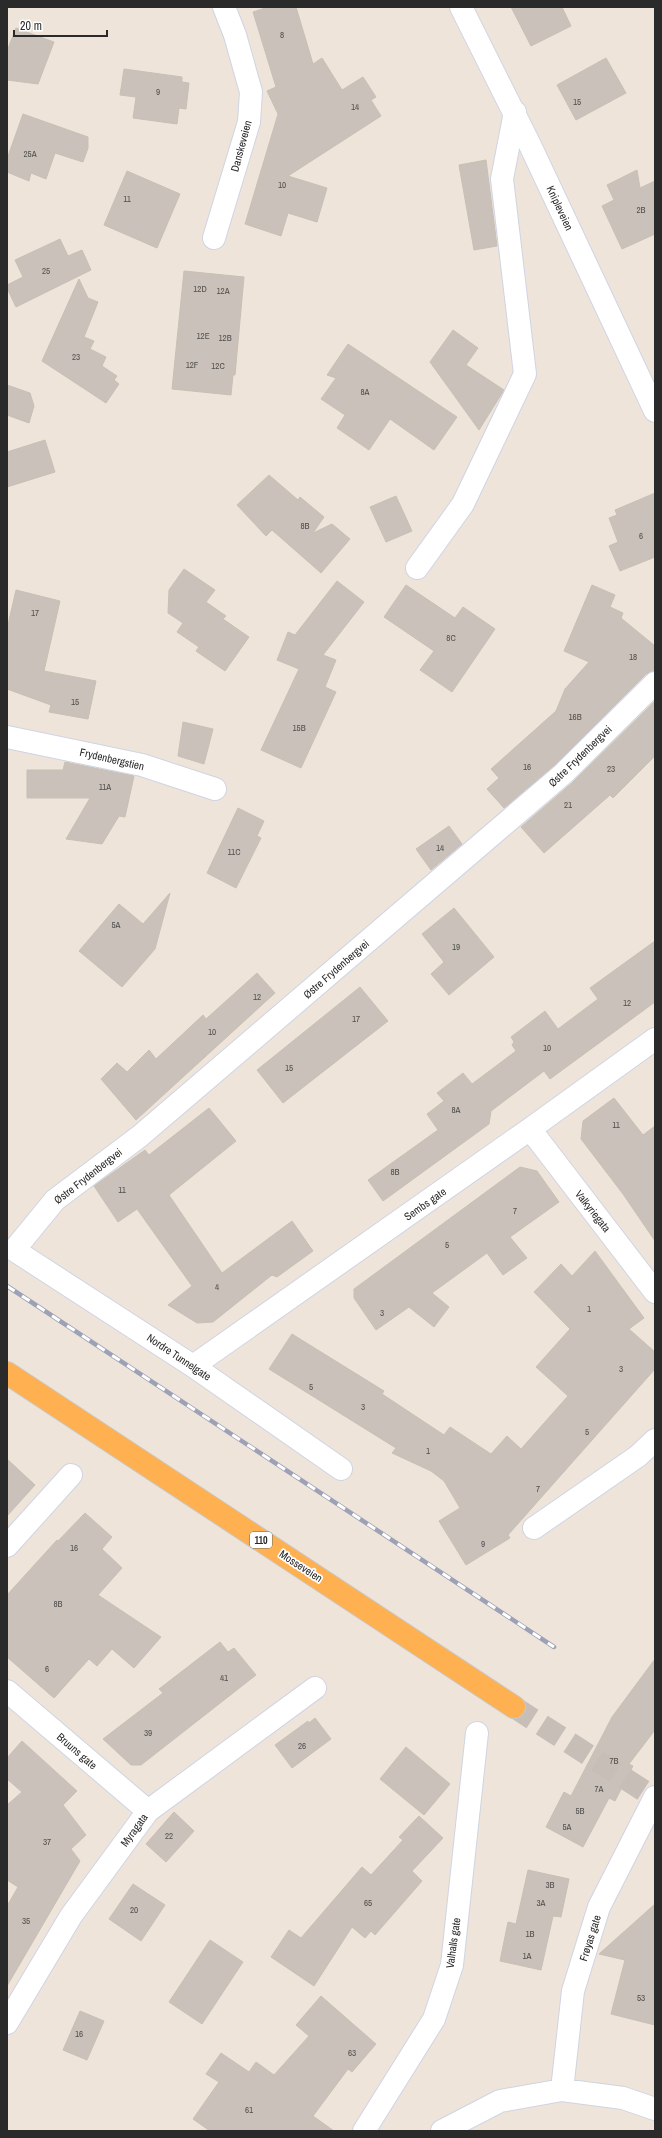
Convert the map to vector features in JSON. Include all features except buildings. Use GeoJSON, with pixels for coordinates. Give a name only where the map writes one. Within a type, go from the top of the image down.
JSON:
{"type":"FeatureCollection","features":[{"type":"Feature","properties":{"kind":"highway","name":"Mosseveien"},"geometry":{"type":"LineString","coordinates":[[7,1373],[514,1707]]}},
{"type":"Feature","properties":{"kind":"street","name":"Danskeveien"},"geometry":{"type":"LineString","coordinates":[[214,238],[249,122],[251,92],[235,35],[224,7]]}},
{"type":"Feature","properties":{"kind":"street","name":"Knipleveien"},"geometry":{"type":"LineString","coordinates":[[461,7],[515,112],[655,411]]}},
{"type":"Feature","properties":{"kind":"street"},"geometry":{"type":"LineString","coordinates":[[417,568],[463,504],[524,374],[502,179],[515,112]]}},
{"type":"Feature","properties":{"kind":"street","name":"Østre Frydenbergvei"},"geometry":{"type":"LineString","coordinates":[[14,1250],[55,1200],[140,1136],[564,774],[655,683]]}},
{"type":"Feature","properties":{"kind":"street","name":"Frydenbergstien"},"geometry":{"type":"LineString","coordinates":[[7,737],[142,765],[215,788]]}},
{"type":"Feature","properties":{"kind":"street","name":"Sembs gate"},"geometry":{"type":"LineString","coordinates":[[193,1366],[530,1129],[655,1039]]}},
{"type":"Feature","properties":{"kind":"street","name":"Valkyriegata"},"geometry":{"type":"LineString","coordinates":[[530,1129],[655,1292]]}},
{"type":"Feature","properties":{"kind":"street","name":"Nordre Tunnelgate"},"geometry":{"type":"LineString","coordinates":[[14,1250],[193,1366],[341,1469]]}},
{"type":"Feature","properties":{"kind":"street"},"geometry":{"type":"LineString","coordinates":[[534,1528],[638,1456],[655,1440]]}},
{"type":"Feature","properties":{"kind":"street"},"geometry":{"type":"LineString","coordinates":[[7,1546],[71,1475]]}},
{"type":"Feature","properties":{"kind":"street","name":"Myragata"},"geometry":{"type":"LineString","coordinates":[[7,2023],[71,1916],[148,1811],[315,1688]]}},
{"type":"Feature","properties":{"kind":"street","name":"Bruuns gate"},"geometry":{"type":"LineString","coordinates":[[7,1691],[148,1811]]}},
{"type":"Feature","properties":{"kind":"street","name":"Valhalls gate"},"geometry":{"type":"LineString","coordinates":[[364,2131],[434,2019],[452,1965],[477,1733]]}},
{"type":"Feature","properties":{"kind":"street","name":"Frøyas gate"},"geometry":{"type":"LineString","coordinates":[[562,2090],[573,1991],[594,1923],[599,1908],[655,1797]]}},
{"type":"Feature","properties":{"kind":"street"},"geometry":{"type":"LineString","coordinates":[[442,2131],[500,2101],[562,2090],[624,2098],[655,2109]]}},
{"type":"Feature","properties":{"kind":"tunnel"},"geometry":{"type":"LineString","coordinates":[[514,1707],[655,1798]]}},
{"type":"Feature","properties":{"kind":"railway"},"geometry":{"type":"LineString","coordinates":[[7,1286],[554,1647]]}}]}
